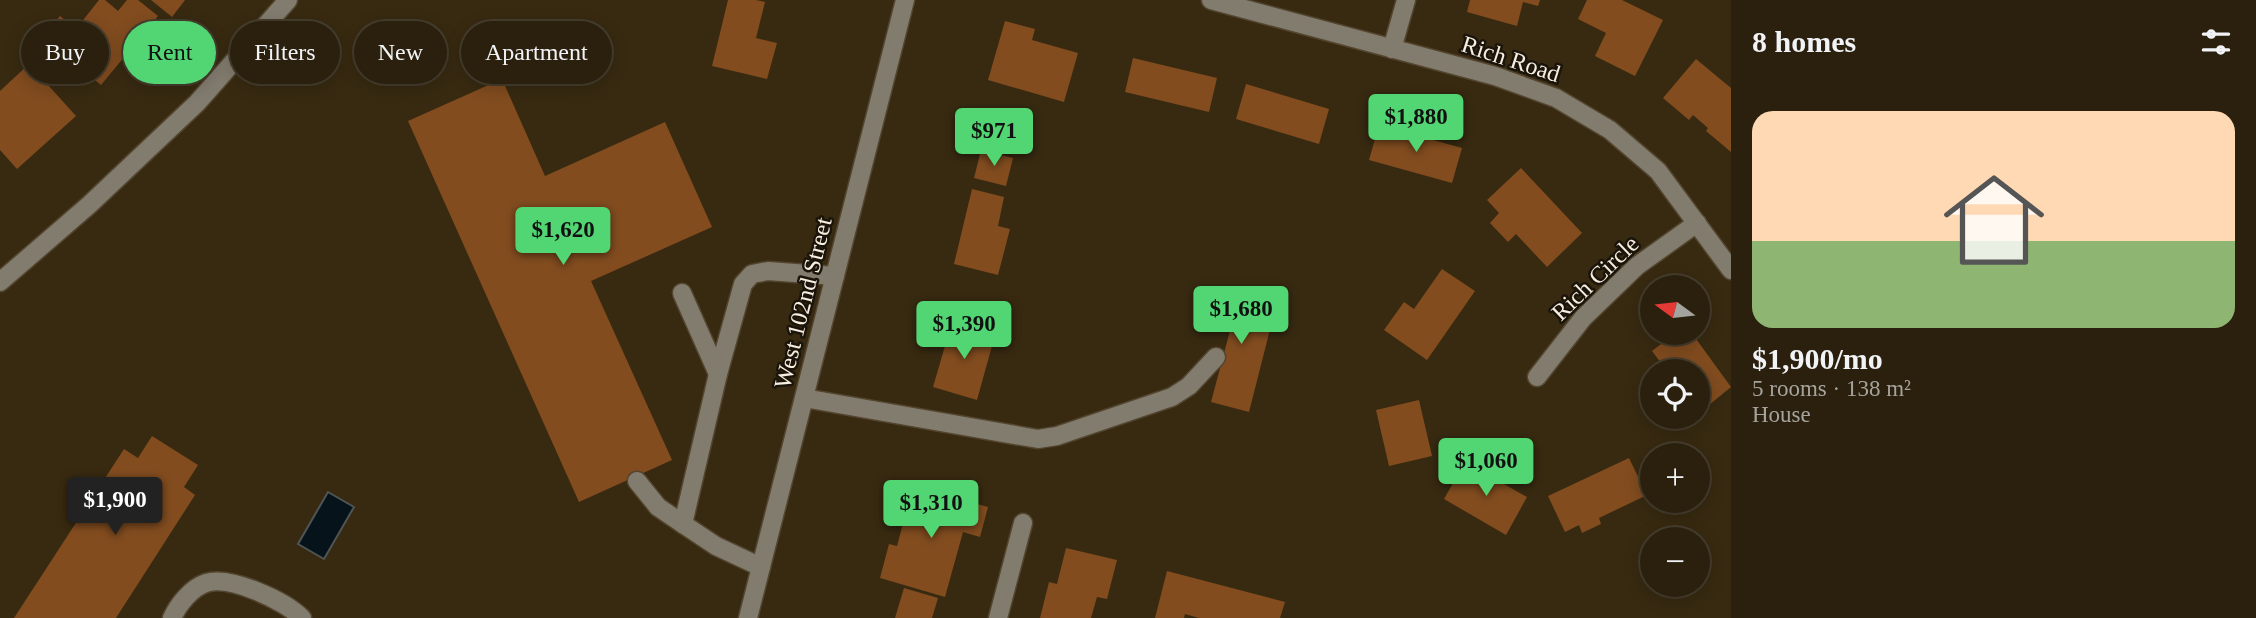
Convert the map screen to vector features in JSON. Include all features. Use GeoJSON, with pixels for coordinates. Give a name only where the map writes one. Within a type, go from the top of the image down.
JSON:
{"type":"FeatureCollection","features":[{"type":"Feature","properties":{"kind":"street"},"geometry":{"type":"LineString","coordinates":[[0,282],[89,205],[197,103],[288,0]]}},
{"type":"Feature","properties":{"kind":"street","name":"West 102nd Street"},"geometry":{"type":"LineString","coordinates":[[748,618],[905,0]]}},
{"type":"Feature","properties":{"kind":"street","name":"Rich Road"},"geometry":{"type":"LineString","coordinates":[[1211,0],[1495,76],[1556,98],[1610,130],[1658,171],[1731,270]]}},
{"type":"Feature","properties":{"kind":"street"},"geometry":{"type":"LineString","coordinates":[[1392,49],[1406,0]]}},
{"type":"Feature","properties":{"kind":"street","name":"Rich Circle"},"geometry":{"type":"LineString","coordinates":[[1537,377],[1583,318],[1637,266],[1697,223]]}},
{"type":"Feature","properties":{"kind":"street"},"geometry":{"type":"LineString","coordinates":[[682,524],[718,373],[743,284],[752,274],[768,271],[835,276]]}},
{"type":"Feature","properties":{"kind":"street"},"geometry":{"type":"LineString","coordinates":[[682,293],[718,373]]}},
{"type":"Feature","properties":{"kind":"street"},"geometry":{"type":"LineString","coordinates":[[804,398],[1038,439],[1057,436],[1172,397],[1189,386],[1216,357]]}},
{"type":"Feature","properties":{"kind":"street"},"geometry":{"type":"LineString","coordinates":[[637,481],[658,507],[682,524],[716,546],[761,566]]}},
{"type":"Feature","properties":{"kind":"street"},"geometry":{"type":"LineString","coordinates":[[998,618],[1023,523]]}},
{"type":"Feature","properties":{"kind":"street"},"geometry":{"type":"LineString","coordinates":[[172,618],[180,602],[205,583],[227,582],[272,597],[302,618]]}},
{"type":"Feature","properties":{"kind":"shaded area"},"geometry":{"type":"Polygon","coordinates":[[[328,492],[354,507],[324,559],[298,544],[328,492]]]}},
{"type":"Feature","properties":{"kind":"building"},"geometry":{"type":"Polygon","coordinates":[[[99,0],[105,0],[118,11],[127,0],[138,0],[158,16],[154,21],[123,21],[123,58],[109,75],[109,21],[82,21],[99,0]]]}},
{"type":"Feature","properties":{"kind":"building"},"geometry":{"type":"Polygon","coordinates":[[[151,0],[185,0],[172,17],[151,0]]]}},
{"type":"Feature","properties":{"kind":"building"},"geometry":{"type":"Polygon","coordinates":[[[728,0],[765,2],[756,38],[777,43],[767,79],[712,66],[728,0]]]}},
{"type":"Feature","properties":{"kind":"building"},"geometry":{"type":"Polygon","coordinates":[[[1470,0],[1540,0],[1538,6],[1523,2],[1517,26],[1467,12],[1470,0]]]}},
{"type":"Feature","properties":{"kind":"building"},"geometry":{"type":"Polygon","coordinates":[[[1587,0],[1622,0],[1663,20],[1635,76],[1595,56],[1606,33],[1578,19],[1587,0]]]}},
{"type":"Feature","properties":{"kind":"building"},"geometry":{"type":"Polygon","coordinates":[[[1005,21],[1035,29],[1032,40],[1078,53],[1064,102],[988,80],[1005,21]]]}},
{"type":"Feature","properties":{"kind":"building"},"geometry":{"type":"Polygon","coordinates":[[[1133,58],[1217,78],[1209,112],[1125,92],[1133,58]]]}},
{"type":"Feature","properties":{"kind":"building"},"geometry":{"type":"Polygon","coordinates":[[[1696,59],[1731,88],[1731,152],[1706,131],[1708,128],[1693,115],[1689,120],[1663,98],[1696,59]]]}},
{"type":"Feature","properties":{"kind":"building"},"geometry":{"type":"Polygon","coordinates":[[[21,71],[21,84],[47,84],[76,116],[17,169],[0,150],[0,91],[21,71]]]}},
{"type":"Feature","properties":{"kind":"building"},"geometry":{"type":"Polygon","coordinates":[[[491,84],[504,84],[545,176],[665,122],[712,227],[591,281],[672,460],[579,502],[408,121],[491,84]]]}},
{"type":"Feature","properties":{"kind":"building"},"geometry":{"type":"Polygon","coordinates":[[[1246,84],[1329,109],[1319,144],[1236,119],[1246,84]]]}},
{"type":"Feature","properties":{"kind":"building"},"geometry":{"type":"Polygon","coordinates":[[[1379,125],[1462,148],[1452,183],[1369,160],[1379,125]]]}},
{"type":"Feature","properties":{"kind":"building"},"geometry":{"type":"Polygon","coordinates":[[[981,150],[1013,158],[1006,186],[974,178],[981,150]]]}},
{"type":"Feature","properties":{"kind":"building"},"geometry":{"type":"Polygon","coordinates":[[[1521,168],[1582,233],[1547,267],[1516,234],[1508,242],[1490,223],[1499,213],[1487,200],[1521,168]]]}},
{"type":"Feature","properties":{"kind":"building"},"geometry":{"type":"Polygon","coordinates":[[[972,189],[1004,197],[998,226],[1010,229],[998,275],[954,264],[972,189]]]}},
{"type":"Feature","properties":{"kind":"building"},"geometry":{"type":"Polygon","coordinates":[[[1442,269],[1475,291],[1427,360],[1384,330],[1404,302],[1414,309],[1442,269]]]}},
{"type":"Feature","properties":{"kind":"building"},"geometry":{"type":"Polygon","coordinates":[[[1220,288],[1277,302],[1249,412],[1211,402],[1231,327],[1210,322],[1220,288]]]}},
{"type":"Feature","properties":{"kind":"building"},"geometry":{"type":"Polygon","coordinates":[[[952,322],[995,335],[977,400],[933,387],[952,322]]]}},
{"type":"Feature","properties":{"kind":"building"},"geometry":{"type":"Polygon","coordinates":[[[1660,345],[1700,345],[1731,387],[1710,404],[1710,359],[1658,359],[1652,351],[1660,345]]]}},
{"type":"Feature","properties":{"kind":"building"},"geometry":{"type":"Polygon","coordinates":[[[1419,400],[1432,456],[1389,466],[1376,410],[1419,400]]]}},
{"type":"Feature","properties":{"kind":"building"},"geometry":{"type":"Polygon","coordinates":[[[152,436],[198,465],[184,487],[195,495],[116,618],[14,618],[124,449],[138,458],[152,436]]]}},
{"type":"Feature","properties":{"kind":"building"},"geometry":{"type":"Polygon","coordinates":[[[1629,458],[1640,481],[1640,498],[1599,518],[1601,524],[1582,533],[1579,525],[1565,532],[1548,496],[1629,458]]]}},
{"type":"Feature","properties":{"kind":"building"},"geometry":{"type":"Polygon","coordinates":[[[1465,462],[1527,497],[1506,535],[1444,499],[1465,462]]]}},
{"type":"Feature","properties":{"kind":"building"},"geometry":{"type":"Polygon","coordinates":[[[913,486],[988,507],[980,537],[963,532],[945,597],[880,578],[889,544],[897,546],[913,486]]]}},
{"type":"Feature","properties":{"kind":"building"},"geometry":{"type":"Polygon","coordinates":[[[1066,548],[1117,560],[1107,599],[1097,597],[1091,618],[1040,618],[1049,582],[1057,584],[1066,548]]]}},
{"type":"Feature","properties":{"kind":"building"},"geometry":{"type":"Polygon","coordinates":[[[1167,571],[1285,602],[1280,618],[1199,618],[1185,614],[1184,618],[1155,618],[1167,571]]]}},
{"type":"Feature","properties":{"kind":"building"},"geometry":{"type":"Polygon","coordinates":[[[904,588],[938,598],[932,618],[895,618],[904,588]]]}}]}
